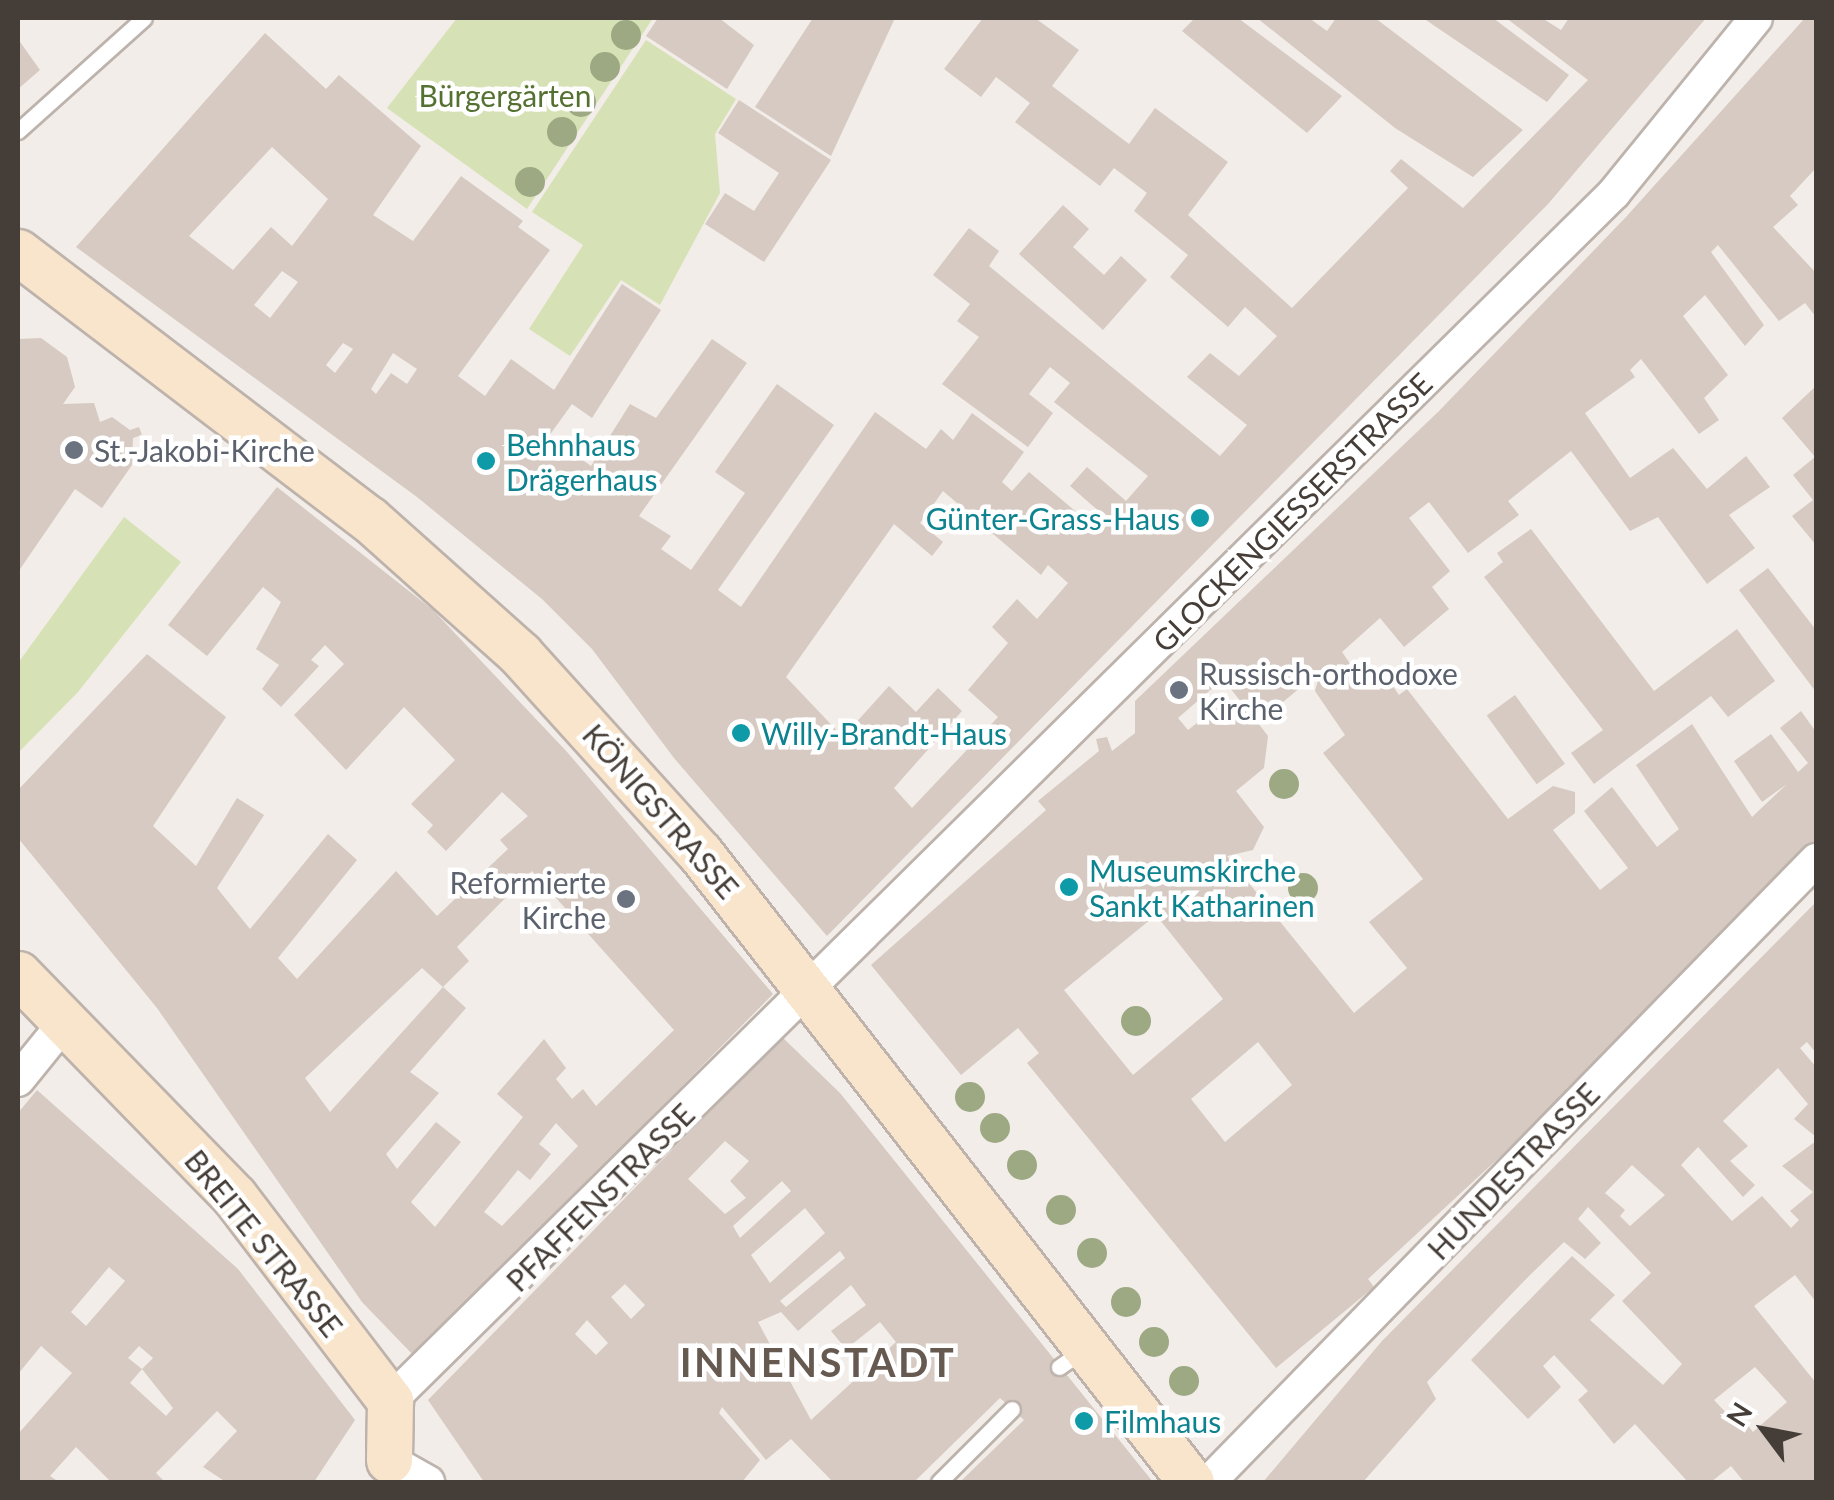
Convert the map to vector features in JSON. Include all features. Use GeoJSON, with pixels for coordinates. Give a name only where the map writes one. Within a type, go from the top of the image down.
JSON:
{"type":"FeatureCollection","features":[{"type":"Feature","properties":{"kind":"street","name":"GLOCKENGIESSERSTRASSE"},"geometry":{"type":"LineString","coordinates":[[808,990],[1614,193],[1756,18]]}},
{"type":"Feature","properties":{"kind":"street","name":"KÖNIGSTRASSE"},"geometry":{"type":"LineString","coordinates":[[18,252],[447,584],[584,721],[808,990],[1072,1357],[1191,1482]]}},
{"type":"Feature","properties":{"kind":"street","name":"HUNDESTRASSE"},"geometry":{"type":"LineString","coordinates":[[1210,1482],[1816,860]]}},
{"type":"Feature","properties":{"kind":"street","name":"BREITE STRASSE"},"geometry":{"type":"LineString","coordinates":[[18,974],[234,1196],[390,1401]]}},
{"type":"Feature","properties":{"kind":"street","name":"PFAFFENSTRASSE"},"geometry":{"type":"LineString","coordinates":[[390,1401],[808,990]]}},
{"type":"Feature","properties":{"kind":"street"},"geometry":{"type":"LineString","coordinates":[[18,1080],[65,1022]]}},
{"type":"Feature","properties":{"kind":"street"},"geometry":{"type":"LineString","coordinates":[[390,1401],[389,1460],[428,1482]]}},
{"type":"Feature","properties":{"kind":"lane"},"geometry":{"type":"LineString","coordinates":[[18,130],[144,18]]}},
{"type":"Feature","properties":{"kind":"lane"},"geometry":{"type":"LineString","coordinates":[[939,1482],[1012,1409]]}},
{"type":"Feature","properties":{"kind":"green space","name":"Bürgergärten"},"geometry":{"type":"Polygon","coordinates":[[[457,18],[653,18],[527,209],[387,108],[457,18]]]}},
{"type":"Feature","properties":{"kind":"green space"},"geometry":{"type":"Polygon","coordinates":[[[646,40],[736,99],[715,134],[720,193],[660,305],[621,280],[570,356],[529,329],[583,245],[532,212],[646,40]]]}},
{"type":"Feature","properties":{"kind":"green space"},"geometry":{"type":"Polygon","coordinates":[[[124,517],[181,562],[78,692],[18,753],[18,663],[124,517]]]}},
{"type":"Feature","properties":{"kind":"building"},"geometry":{"type":"Polygon","coordinates":[[[658,18],[719,18],[754,45],[727,89],[646,36],[658,18]]]}},
{"type":"Feature","properties":{"kind":"building"},"geometry":{"type":"Polygon","coordinates":[[[813,18],[895,18],[831,156],[755,107],[813,18]]]}},
{"type":"Feature","properties":{"kind":"building"},"geometry":{"type":"Polygon","coordinates":[[[983,18],[1035,18],[1079,50],[1052,86],[1129,144],[1155,108],[1228,162],[1188,215],[1292,308],[1408,188],[1390,171],[1401,159],[1463,208],[1588,80],[1506,18],[1542,18],[1561,30],[1569,18],[1706,18],[1548,204],[827,936],[674,758],[592,649],[542,599],[417,497],[76,247],[265,33],[326,89],[339,75],[421,146],[373,215],[413,241],[461,176],[523,221],[518,227],[550,250],[458,376],[485,396],[511,359],[554,390],[622,284],[661,310],[592,418],[572,404],[549,436],[591,466],[630,404],[656,418],[712,339],[747,363],[639,516],[671,536],[661,549],[691,570],[745,493],[715,472],[777,384],[834,425],[718,590],[741,607],[875,412],[926,449],[941,429],[953,440],[972,413],[1024,452],[1002,482],[1012,491],[1029,472],[1100,532],[1109,520],[1070,486],[1087,467],[1126,501],[1148,476],[1054,402],[1070,383],[1050,367],[1029,394],[1053,413],[1028,447],[942,384],[979,337],[957,321],[970,304],[933,275],[969,228],[999,251],[989,266],[1220,456],[1247,425],[1187,377],[1210,353],[1239,376],[1277,336],[1245,307],[1228,327],[1170,277],[1188,255],[1134,211],[1147,193],[1114,168],[1100,186],[1015,122],[1030,103],[996,77],[981,97],[944,69],[983,18]],[[272,147],[189,236],[233,270],[271,227],[292,246],[328,199],[272,147]],[[282,271],[254,305],[270,318],[298,282],[282,271]],[[343,343],[326,365],[335,373],[353,349],[343,343]],[[393,353],[371,389],[376,394],[391,373],[407,384],[417,369],[393,353]],[[943,491],[920,523],[943,542],[932,556],[894,524],[786,677],[843,737],[889,686],[916,712],[938,688],[962,711],[894,788],[912,808],[998,717],[968,690],[1008,643],[992,627],[1017,599],[1037,619],[1068,583],[1048,565],[1041,575],[943,491]]]}},
{"type":"Feature","properties":{"kind":"building"},"geometry":{"type":"Polygon","coordinates":[[[1195,18],[1238,18],[1342,96],[1307,133],[1182,31],[1195,18]]]}},
{"type":"Feature","properties":{"kind":"building"},"geometry":{"type":"Polygon","coordinates":[[[1257,18],[1309,18],[1327,31],[1336,18],[1375,18],[1523,130],[1473,177],[1395,128],[1257,18]]]}},
{"type":"Feature","properties":{"kind":"building"},"geometry":{"type":"Polygon","coordinates":[[[1423,18],[1493,18],[1569,75],[1547,102],[1423,18]]]}},
{"type":"Feature","properties":{"kind":"building"},"geometry":{"type":"Polygon","coordinates":[[[1805,18],[1816,18],[1816,168],[1790,196],[1798,205],[1773,227],[1816,273],[1816,317],[1805,303],[1779,321],[1718,245],[1711,252],[1764,325],[1745,346],[1705,295],[1683,316],[1728,375],[1704,398],[1719,420],[1699,434],[1641,359],[1630,370],[1635,377],[1585,413],[1630,478],[1673,448],[1707,489],[1746,456],[1770,487],[1729,515],[1755,548],[1707,584],[1658,517],[1630,531],[1571,451],[1508,501],[1519,515],[1468,553],[1429,502],[1409,518],[1450,571],[1432,587],[1449,609],[1404,647],[1380,618],[1342,652],[1362,681],[1381,669],[1399,695],[1407,689],[1508,819],[1553,786],[1575,792],[1575,813],[1553,830],[1600,890],[1628,868],[1584,811],[1612,787],[1657,847],[1679,829],[1636,765],[1692,724],[1752,817],[1787,784],[1762,802],[1734,761],[1771,734],[1798,772],[1808,763],[1780,728],[1801,711],[1816,732],[1816,840],[1504,1153],[1368,1279],[1374,1287],[1276,1368],[1027,1063],[1039,1053],[1018,1028],[961,1075],[871,965],[1046,810],[1038,801],[1099,751],[1096,739],[1107,737],[1112,751],[1135,733],[1135,701],[1439,411],[1626,217],[1805,18]],[[1321,670],[1258,723],[1268,736],[1264,768],[1236,791],[1264,827],[1253,850],[1227,856],[1354,1013],[1407,968],[1369,922],[1423,879],[1323,753],[1345,735],[1315,691],[1321,670]],[[1223,679],[1178,718],[1188,730],[1216,708],[1249,712],[1223,679]],[[1156,915],[1064,990],[1133,1075],[1223,999],[1156,915]],[[1258,1042],[1191,1099],[1225,1142],[1292,1085],[1258,1042]]]}},
{"type":"Feature","properties":{"kind":"building"},"geometry":{"type":"Polygon","coordinates":[[[18,39],[40,70],[18,89],[18,39]]]}},
{"type":"Feature","properties":{"kind":"building"},"geometry":{"type":"Polygon","coordinates":[[[739,100],[831,160],[764,262],[705,224],[725,193],[754,211],[779,173],[718,133],[739,100]]]}},
{"type":"Feature","properties":{"kind":"building"},"geometry":{"type":"Polygon","coordinates":[[[1063,205],[1089,229],[1073,247],[1104,275],[1121,256],[1147,280],[1103,330],[1019,254],[1063,205]]]}},
{"type":"Feature","properties":{"kind":"building","name":"St.-Jakobi-Kirche"},"geometry":{"type":"Polygon","coordinates":[[[41,338],[67,357],[75,387],[63,404],[94,403],[100,422],[112,417],[130,430],[139,427],[142,435],[133,438],[132,465],[102,508],[75,489],[18,572],[18,339],[41,338]]]}},
{"type":"Feature","properties":{"kind":"building"},"geometry":{"type":"Polygon","coordinates":[[[1816,386],[1816,545],[1792,516],[1813,500],[1793,475],[1815,457],[1782,418],[1816,386]]]}},
{"type":"Feature","properties":{"kind":"building"},"geometry":{"type":"Polygon","coordinates":[[[277,487],[433,610],[568,753],[773,994],[415,1357],[362,1302],[157,1008],[18,838],[18,790],[147,654],[226,717],[153,826],[196,866],[237,798],[264,815],[217,888],[250,929],[328,834],[357,860],[278,958],[297,979],[396,871],[437,916],[508,849],[500,840],[528,816],[502,792],[446,851],[427,832],[433,825],[411,804],[455,760],[404,707],[346,770],[294,715],[344,664],[325,645],[311,660],[319,666],[281,707],[262,689],[279,665],[256,649],[281,602],[263,587],[207,656],[168,625],[277,487]],[[532,871],[457,947],[469,961],[443,987],[466,1008],[410,1072],[439,1093],[386,1154],[397,1169],[436,1122],[461,1142],[411,1202],[435,1227],[523,1117],[497,1094],[544,1039],[566,1068],[556,1079],[572,1099],[583,1089],[596,1106],[674,1030],[532,871]],[[422,968],[305,1078],[330,1112],[443,987],[422,968]],[[556,1123],[539,1144],[551,1154],[530,1180],[518,1170],[484,1212],[502,1226],[578,1146],[556,1123]]]}},
{"type":"Feature","properties":{"kind":"building"},"geometry":{"type":"Polygon","coordinates":[[[1531,529],[1654,691],[1737,629],[1775,681],[1728,717],[1711,696],[1594,784],[1571,753],[1603,730],[1484,577],[1503,562],[1497,553],[1531,529]]]}},
{"type":"Feature","properties":{"kind":"building"},"geometry":{"type":"Polygon","coordinates":[[[1768,568],[1816,630],[1816,692],[1739,590],[1768,568]]]}},
{"type":"Feature","properties":{"kind":"building"},"geometry":{"type":"Polygon","coordinates":[[[1515,695],[1565,764],[1537,784],[1487,716],[1515,695]]]}},
{"type":"Feature","properties":{"kind":"building"},"geometry":{"type":"Polygon","coordinates":[[[1816,902],[1816,1053],[1807,1042],[1800,1048],[1816,1067],[1816,1137],[1794,1119],[1808,1104],[1778,1068],[1723,1121],[1748,1146],[1730,1161],[1755,1185],[1743,1197],[1698,1147],[1681,1165],[1732,1221],[1762,1196],[1791,1228],[1799,1220],[1790,1211],[1813,1192],[1782,1166],[1816,1141],[1816,1302],[1795,1275],[1754,1306],[1816,1383],[1816,1482],[1744,1482],[1731,1466],[1711,1482],[1688,1482],[1635,1424],[1614,1444],[1578,1400],[1588,1391],[1554,1355],[1543,1366],[1561,1387],[1528,1419],[1471,1360],[1572,1256],[1615,1295],[1590,1320],[1663,1385],[1682,1364],[1622,1301],[1651,1273],[1588,1207],[1578,1219],[1601,1243],[1585,1259],[1564,1242],[1529,1276],[1427,1382],[1436,1399],[1363,1482],[1263,1482],[1382,1341],[1816,902]],[[1632,1165],[1605,1193],[1625,1210],[1620,1216],[1630,1226],[1665,1195],[1632,1165]],[[1755,1367],[1714,1400],[1732,1419],[1739,1414],[1753,1432],[1787,1402],[1755,1367]]]}},
{"type":"Feature","properties":{"kind":"building"},"geometry":{"type":"Polygon","coordinates":[[[782,1037],[840,1093],[1153,1482],[960,1482],[1024,1420],[1000,1398],[914,1482],[833,1482],[791,1439],[766,1460],[722,1407],[719,1413],[760,1460],[742,1482],[484,1482],[428,1400],[782,1037]],[[725,1141],[688,1179],[725,1214],[746,1198],[730,1181],[749,1161],[725,1141]],[[782,1181],[733,1226],[740,1238],[791,1191],[782,1181]],[[805,1208],[751,1255],[770,1283],[825,1233],[805,1208]],[[840,1251],[780,1301],[786,1307],[845,1258],[840,1251]],[[625,1284],[611,1297],[631,1319],[645,1305],[625,1284]],[[851,1285],[798,1331],[781,1312],[758,1322],[811,1420],[896,1342],[880,1322],[846,1349],[831,1331],[866,1305],[851,1285]],[[587,1320],[575,1334],[596,1355],[608,1343],[587,1320]]]}},
{"type":"Feature","properties":{"kind":"building"},"geometry":{"type":"Polygon","coordinates":[[[37,1090],[238,1269],[355,1420],[314,1482],[226,1482],[203,1467],[237,1431],[217,1411],[156,1473],[165,1482],[111,1482],[76,1447],[50,1476],[59,1482],[18,1482],[18,1434],[72,1373],[41,1346],[18,1374],[18,1113],[37,1090]],[[109,1267],[71,1312],[86,1326],[125,1281],[109,1267]],[[139,1346],[128,1358],[142,1369],[153,1358],[139,1346]],[[142,1369],[130,1383],[166,1416],[173,1408],[142,1369]]]}},
{"type":"Feature","properties":{"kind":"place","name":"St.-Jakobi-Kirche"},"geometry":{"type":"Point","coordinates":[74,450]}},
{"type":"Feature","properties":{"kind":"place","name":"Behnhaus Drägerhaus"},"geometry":{"type":"Point","coordinates":[486,461]}},
{"type":"Feature","properties":{"kind":"place","name":"Günter-Grass-Haus"},"geometry":{"type":"Point","coordinates":[1200,518]}},
{"type":"Feature","properties":{"kind":"place","name":"Russisch-orthodoxe Kirche"},"geometry":{"type":"Point","coordinates":[1179,690]}},
{"type":"Feature","properties":{"kind":"place","name":"Willy-Brandt-Haus"},"geometry":{"type":"Point","coordinates":[741,733]}},
{"type":"Feature","properties":{"kind":"place","name":"Museumskirche Sankt Katharinen"},"geometry":{"type":"Point","coordinates":[1069,887]}},
{"type":"Feature","properties":{"kind":"place","name":"Reformierte Kirche"},"geometry":{"type":"Point","coordinates":[626,899]}},
{"type":"Feature","properties":{"kind":"place","name":"Filmhaus"},"geometry":{"type":"Point","coordinates":[1084,1421]}},
{"type":"Feature","properties":{"kind":"district","name":"INNENSTADT"},"geometry":{"type":"Point","coordinates":[818,1362]}}]}
